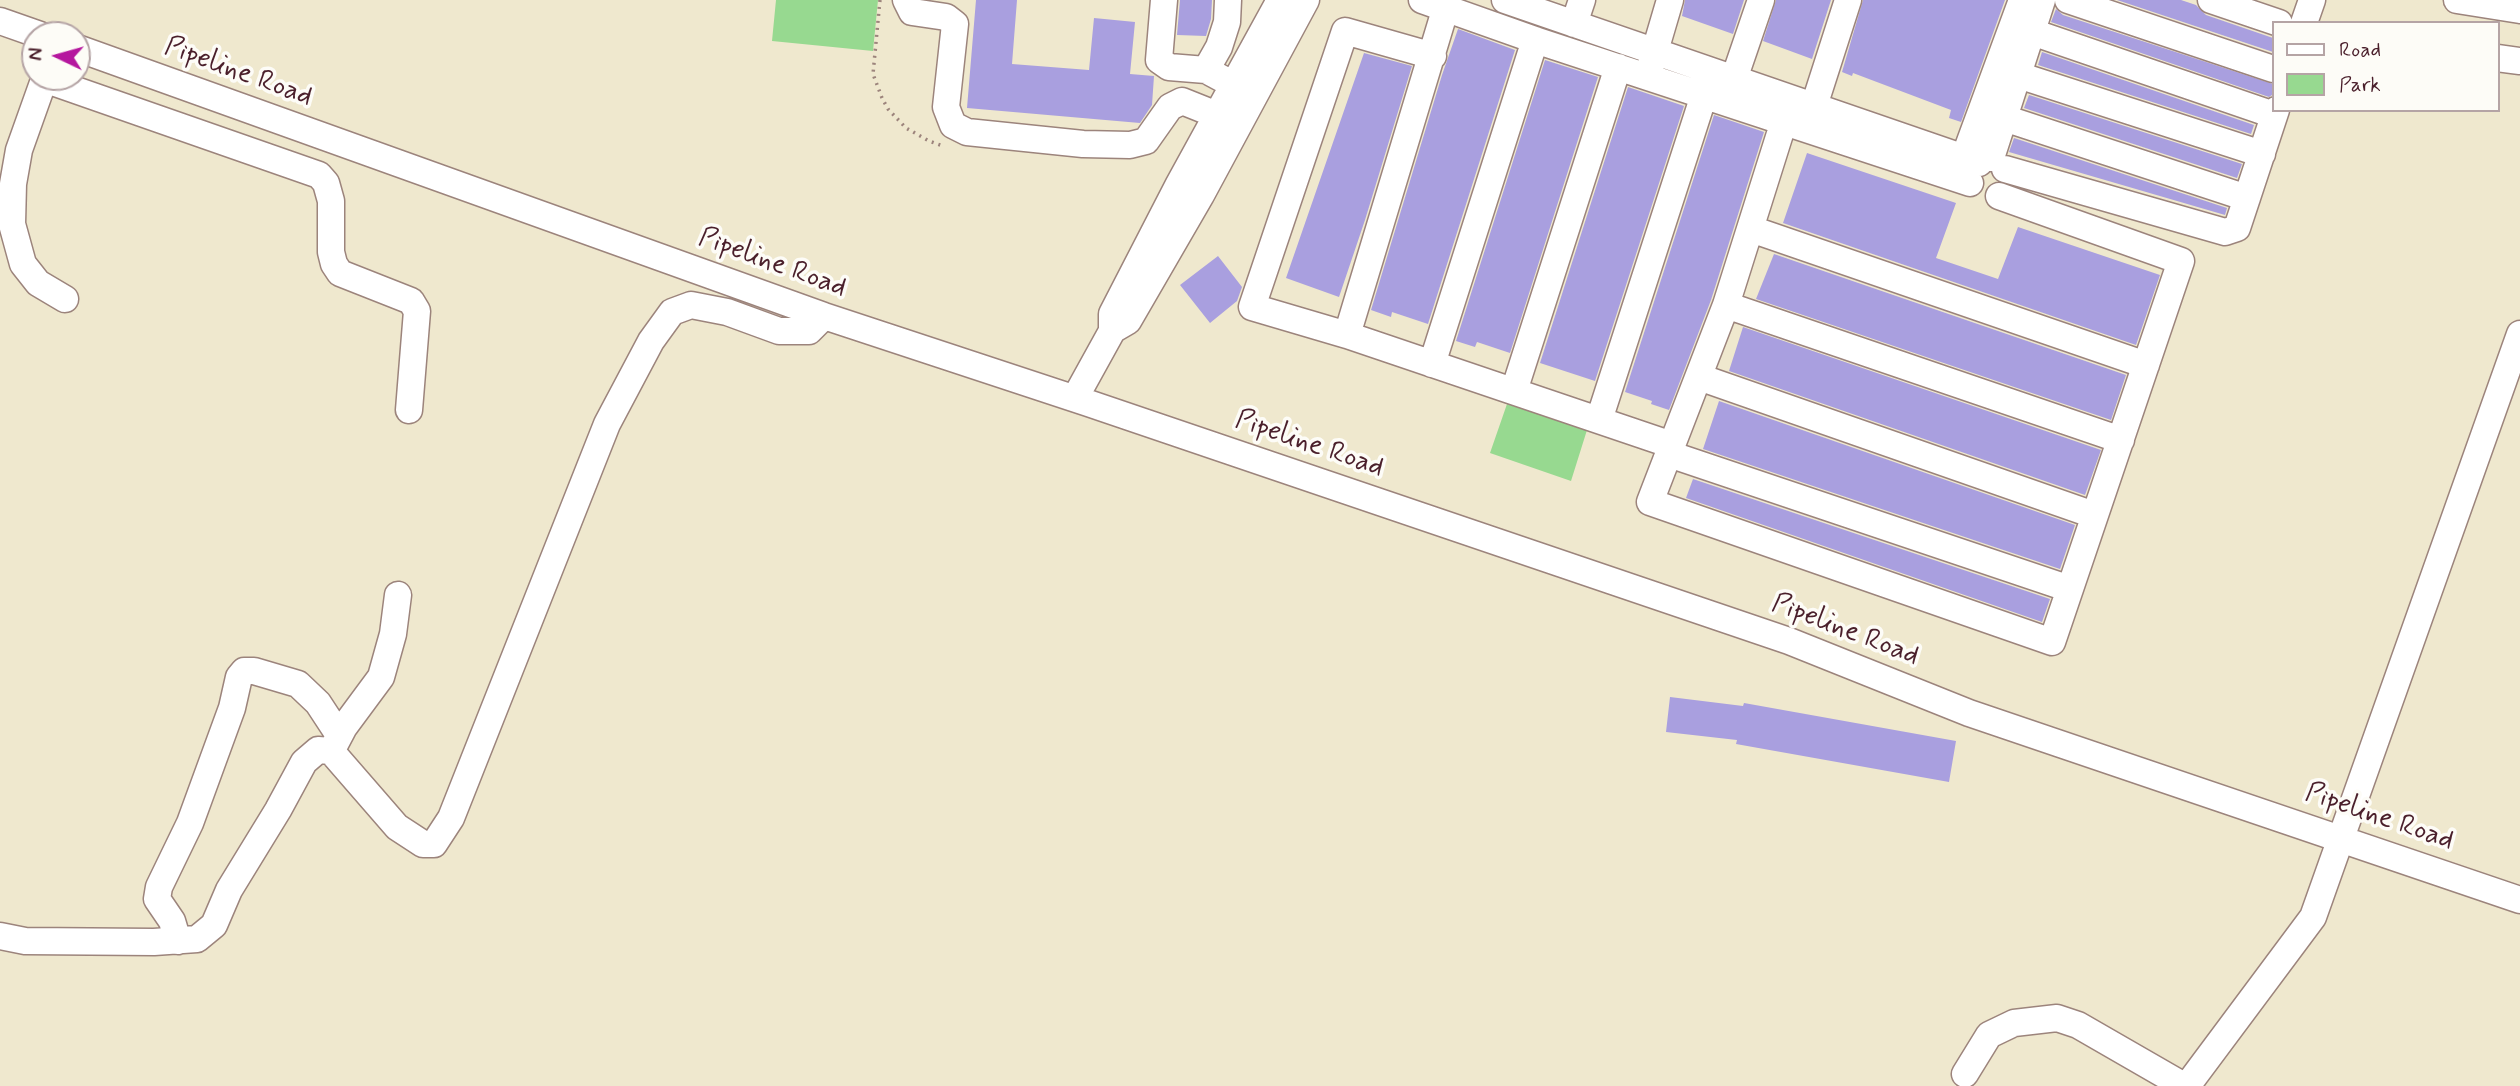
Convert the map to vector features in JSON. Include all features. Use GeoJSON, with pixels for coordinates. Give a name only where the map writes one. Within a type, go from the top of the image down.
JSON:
{"type":"FeatureCollection","features":[{"type":"Feature","properties":{"kind":"street"},"geometry":{"type":"LineString","coordinates":[[906,0],[912,12],[946,17],[955,24],[946,107],[953,125],[967,132],[1083,144],[1130,145],[1146,141],[1170,107],[1182,101],[1217,116]]}},
{"type":"Feature","properties":{"kind":"street"},"geometry":{"type":"LineString","coordinates":[[1164,0],[1159,60],[1169,67],[1206,70],[1234,85]]}},
{"type":"Feature","properties":{"kind":"street"},"geometry":{"type":"LineString","coordinates":[[1206,70],[1219,47],[1227,22],[1228,0]]}},
{"type":"Feature","properties":{"kind":"street"},"geometry":{"type":"LineString","coordinates":[[1190,190],[1217,116],[1280,0]]}},
{"type":"Feature","properties":{"kind":"street"},"geometry":{"type":"LineString","coordinates":[[1075,398],[1112,331],[1112,313],[1306,0]]}},
{"type":"Feature","properties":{"kind":"street"},"geometry":{"type":"LineString","coordinates":[[1505,0],[1578,12],[1651,64],[1704,95],[1784,121],[1982,166],[2225,232],[2237,228],[2275,113],[2032,32]]}},
{"type":"Feature","properties":{"kind":"street"},"geometry":{"type":"LineString","coordinates":[[1651,64],[1670,0]]}},
{"type":"Feature","properties":{"kind":"street"},"geometry":{"type":"LineString","coordinates":[[1734,79],[1761,0]]}},
{"type":"Feature","properties":{"kind":"street"},"geometry":{"type":"LineString","coordinates":[[1814,106],[1848,0]]}},
{"type":"Feature","properties":{"kind":"street"},"geometry":{"type":"LineString","coordinates":[[1982,166],[2022,0]]}},
{"type":"Feature","properties":{"kind":"street"},"geometry":{"type":"LineString","coordinates":[[1982,166],[2004,117],[2042,0]]}},
{"type":"Feature","properties":{"kind":"street"},"geometry":{"type":"LineString","coordinates":[[2068,0],[2272,69]]}},
{"type":"Feature","properties":{"kind":"street"},"geometry":{"type":"LineString","coordinates":[[2211,0],[2273,21]]}},
{"type":"Feature","properties":{"kind":"street"},"geometry":{"type":"LineString","coordinates":[[2306,21],[2312,0]]}},
{"type":"Feature","properties":{"kind":"street"},"geometry":{"type":"LineString","coordinates":[[2457,0],[2520,10]]}},
{"type":"Feature","properties":{"kind":"street"},"geometry":{"type":"LineString","coordinates":[[1347,335],[1433,56],[1434,4],[1618,67],[1651,64],[1734,79],[1982,166],[2008,184],[1999,196],[2181,261],[2052,642],[1650,502],[1726,305],[1784,121]]}},
{"type":"Feature","properties":{"kind":"street"},"geometry":{"type":"LineString","coordinates":[[0,21],[21,28]]}},
{"type":"Feature","properties":{"kind":"street"},"geometry":{"type":"LineString","coordinates":[[1433,56],[1345,31],[1252,307],[1347,335],[1600,420],[1670,449],[2070,589]]}},
{"type":"Feature","properties":{"kind":"street"},"geometry":{"type":"LineString","coordinates":[[1432,364],[1535,40]]}},
{"type":"Feature","properties":{"kind":"street","name":"Pipeline Road"},"geometry":{"type":"LineString","coordinates":[[91,53],[824,316],[1075,398],[1789,641],[1969,713],[2520,900]]}},
{"type":"Feature","properties":{"kind":"street"},"geometry":{"type":"LineString","coordinates":[[2499,58],[2520,61]]}},
{"type":"Feature","properties":{"kind":"street"},"geometry":{"type":"LineString","coordinates":[[1514,391],[1618,67]]}},
{"type":"Feature","properties":{"kind":"street"},"geometry":{"type":"LineString","coordinates":[[2018,75],[2262,154]]}},
{"type":"Feature","properties":{"kind":"street"},"geometry":{"type":"LineString","coordinates":[[39,91],[19,150],[13,184],[12,224],[23,264],[38,283],[65,299]]}},
{"type":"Feature","properties":{"kind":"street"},"geometry":{"type":"LineString","coordinates":[[81,91],[318,175],[326,183],[331,201],[331,253],[340,273],[411,301],[417,311],[409,410]]}},
{"type":"Feature","properties":{"kind":"street"},"geometry":{"type":"LineString","coordinates":[[1600,420],[1704,95]]}},
{"type":"Feature","properties":{"kind":"street"},"geometry":{"type":"LineString","coordinates":[[2004,117],[2247,198]]}},
{"type":"Feature","properties":{"kind":"street"},"geometry":{"type":"LineString","coordinates":[[1751,229],[2146,365]]}},
{"type":"Feature","properties":{"kind":"street"},"geometry":{"type":"LineString","coordinates":[[178,941],[172,921],[157,899],[159,887],[190,823],[232,708],[239,677],[244,671],[254,671],[298,684],[318,703],[335,743],[397,827],[423,844],[434,844],[451,818],[607,424],[651,341],[672,313],[691,305],[727,312],[779,331],[809,331],[824,316]]}},
{"type":"Feature","properties":{"kind":"street"},"geometry":{"type":"LineString","coordinates":[[1726,305],[2121,440]]}},
{"type":"Feature","properties":{"kind":"street"},"geometry":{"type":"LineString","coordinates":[[1965,1074],[1989,1035],[2014,1023],[2057,1018],[2078,1025],[2185,1086],[2314,917],[2520,334]]}},
{"type":"Feature","properties":{"kind":"street"},"geometry":{"type":"LineString","coordinates":[[1699,377],[2094,515]]}},
{"type":"Feature","properties":{"kind":"street"},"geometry":{"type":"LineString","coordinates":[[0,936],[25,941],[154,943],[197,939],[214,925],[229,890],[304,762],[318,750],[335,743],[381,677],[393,635],[398,595]]}},
{"type":"Feature","properties":{"kind":"green space"},"geometry":{"type":"Polygon","coordinates":[[[776,0],[878,0],[873,51],[772,41],[776,0]]]}},
{"type":"Feature","properties":{"kind":"green space"},"geometry":{"type":"Polygon","coordinates":[[[1507,404],[1587,430],[1571,481],[1490,453],[1507,404]]]}},
{"type":"Feature","properties":{"kind":"building"},"geometry":{"type":"Polygon","coordinates":[[[976,0],[1017,0],[1012,64],[1089,70],[1094,18],[1135,22],[1130,74],[1154,76],[1152,105],[1140,123],[967,108],[976,0]]]}},
{"type":"Feature","properties":{"kind":"building"},"geometry":{"type":"Polygon","coordinates":[[[1180,0],[1212,0],[1211,19],[1206,36],[1177,35],[1180,0]]]}},
{"type":"Feature","properties":{"kind":"building"},"geometry":{"type":"Polygon","coordinates":[[[1685,0],[1744,0],[1733,34],[1682,16],[1685,0]]]}},
{"type":"Feature","properties":{"kind":"building"},"geometry":{"type":"Polygon","coordinates":[[[1776,0],[1831,0],[1812,59],[1763,41],[1776,0]]]}},
{"type":"Feature","properties":{"kind":"building"},"geometry":{"type":"Polygon","coordinates":[[[1863,0],[2005,0],[1961,122],[1949,118],[1951,110],[1853,73],[1852,76],[1842,72],[1863,0]]]}},
{"type":"Feature","properties":{"kind":"building"},"geometry":{"type":"Polygon","coordinates":[[[2117,0],[2181,0],[2196,5],[2206,15],[2272,38],[2272,52],[2117,0]]]}},
{"type":"Feature","properties":{"kind":"building"},"geometry":{"type":"Polygon","coordinates":[[[2056,9],[2063,15],[2272,84],[2272,95],[2269,97],[2051,22],[2056,9]]]}},
{"type":"Feature","properties":{"kind":"building"},"geometry":{"type":"Polygon","coordinates":[[[1458,29],[1515,50],[1428,324],[1392,312],[1391,317],[1371,310],[1458,29]]]}},
{"type":"Feature","properties":{"kind":"building"},"geometry":{"type":"Polygon","coordinates":[[[2042,52],[2254,125],[2251,134],[2038,65],[2042,52]]]}},
{"type":"Feature","properties":{"kind":"building"},"geometry":{"type":"Polygon","coordinates":[[[1364,53],[1412,66],[1339,297],[1286,278],[1364,53]]]}},
{"type":"Feature","properties":{"kind":"building"},"geometry":{"type":"Polygon","coordinates":[[[1545,60],[1598,77],[1510,353],[1477,342],[1475,347],[1456,341],[1545,60]]]}},
{"type":"Feature","properties":{"kind":"building"},"geometry":{"type":"Polygon","coordinates":[[[1628,87],[1684,106],[1595,381],[1540,363],[1628,87]]]}},
{"type":"Feature","properties":{"kind":"building"},"geometry":{"type":"Polygon","coordinates":[[[2029,95],[2242,164],[2237,178],[2024,108],[2029,95]]]}},
{"type":"Feature","properties":{"kind":"building"},"geometry":{"type":"Polygon","coordinates":[[[1714,115],[1764,132],[1711,300],[1669,410],[1625,392],[1714,115]]]}},
{"type":"Feature","properties":{"kind":"building"},"geometry":{"type":"Polygon","coordinates":[[[2014,138],[2227,208],[2225,215],[2009,152],[2014,138]]]}},
{"type":"Feature","properties":{"kind":"building"},"geometry":{"type":"Polygon","coordinates":[[[1807,153],[1956,203],[1936,258],[1998,279],[2018,227],[2160,275],[2136,345],[1783,223],[1807,153]]]}},
{"type":"Feature","properties":{"kind":"building"},"geometry":{"type":"Polygon","coordinates":[[[1774,254],[2126,375],[2111,420],[1756,299],[1774,254]]]}},
{"type":"Feature","properties":{"kind":"building"},"geometry":{"type":"Polygon","coordinates":[[[1218,256],[1242,287],[1237,301],[1210,323],[1180,285],[1218,256]]]}},
{"type":"Feature","properties":{"kind":"building"},"geometry":{"type":"Polygon","coordinates":[[[1743,327],[2101,450],[2085,495],[1729,371],[1743,327]]]}},
{"type":"Feature","properties":{"kind":"building"},"geometry":{"type":"Polygon","coordinates":[[[1719,401],[2075,525],[2060,569],[1703,449],[1719,401]]]}},
{"type":"Feature","properties":{"kind":"building"},"geometry":{"type":"Polygon","coordinates":[[[1693,479],[2050,599],[2042,622],[1686,498],[1693,479]]]}},
{"type":"Feature","properties":{"kind":"building"},"geometry":{"type":"Polygon","coordinates":[[[1670,697],[1743,706],[1744,703],[1956,741],[1949,782],[1736,744],[1737,740],[1666,732],[1670,697]]]}}]}
